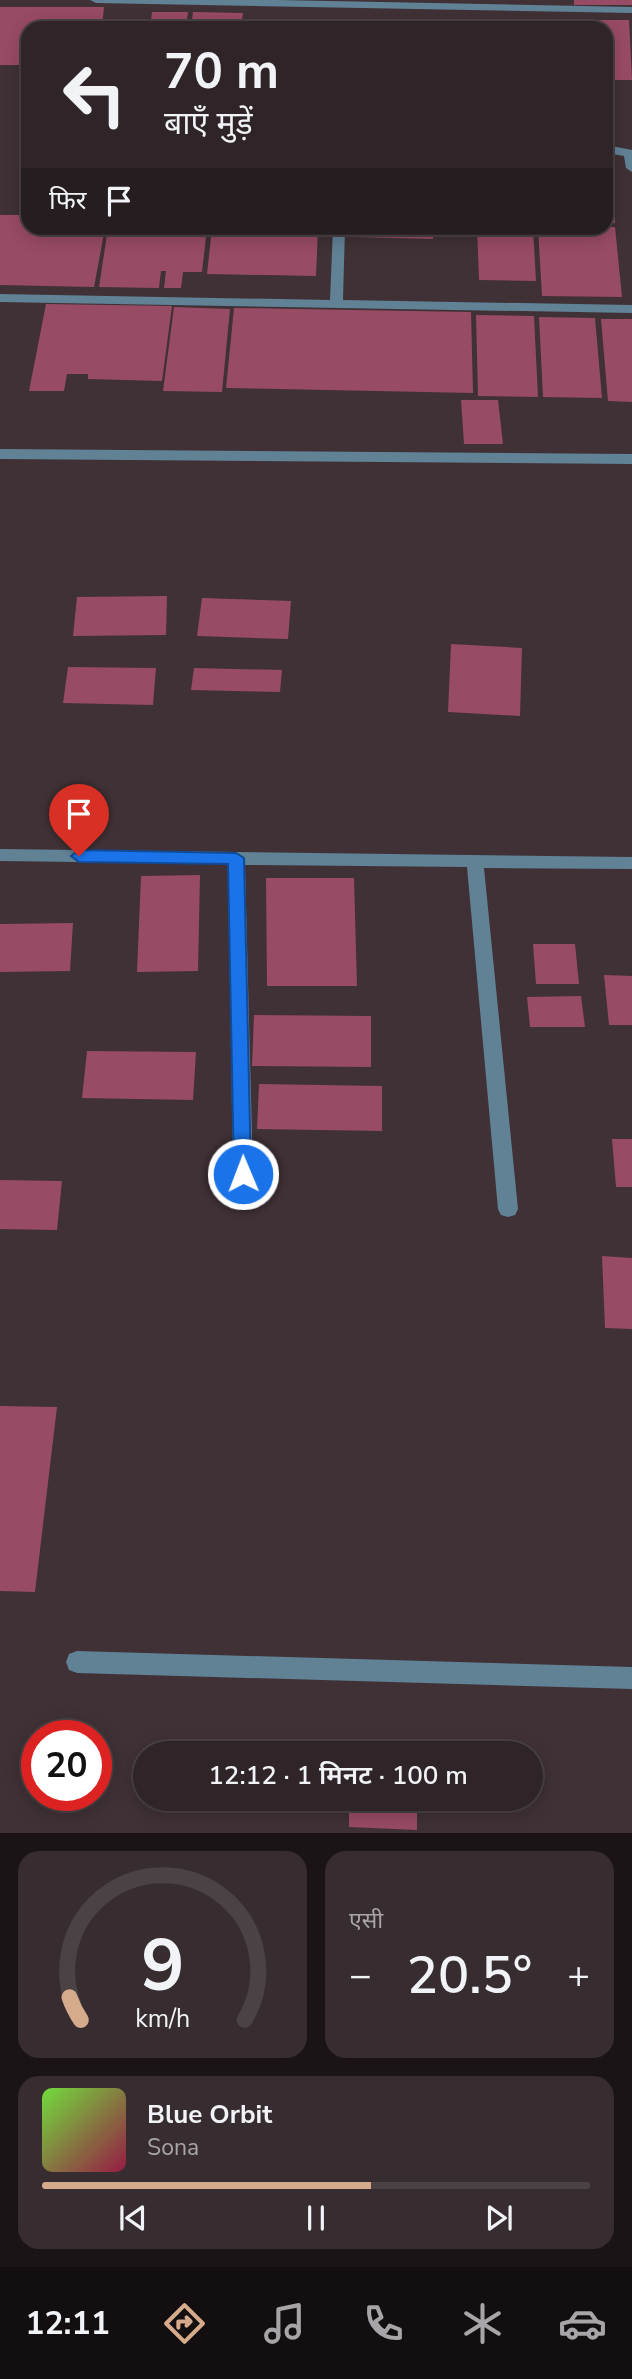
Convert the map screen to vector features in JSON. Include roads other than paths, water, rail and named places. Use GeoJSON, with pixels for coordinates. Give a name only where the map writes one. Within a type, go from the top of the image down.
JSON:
{"type":"FeatureCollection","features":[{"type":"Feature","properties":{"kind":"street"},"geometry":{"type":"LineString","coordinates":[[96,0],[632,10]]}},
{"type":"Feature","properties":{"kind":"street"},"geometry":{"type":"LineString","coordinates":[[613,150],[629,153],[632,168]]}},
{"type":"Feature","properties":{"kind":"street"},"geometry":{"type":"LineString","coordinates":[[336,304],[340,235]]}},
{"type":"Feature","properties":{"kind":"street"},"geometry":{"type":"LineString","coordinates":[[0,298],[632,309]]}},
{"type":"Feature","properties":{"kind":"street"},"geometry":{"type":"LineString","coordinates":[[0,454],[632,459]]}},
{"type":"Feature","properties":{"kind":"street"},"geometry":{"type":"LineString","coordinates":[[0,855],[632,863]]}},
{"type":"Feature","properties":{"kind":"street"},"geometry":{"type":"LineString","coordinates":[[236,858],[243,1174]]}},
{"type":"Feature","properties":{"kind":"street"},"geometry":{"type":"LineString","coordinates":[[475,862],[508,1209]]}},
{"type":"Feature","properties":{"kind":"street"},"geometry":{"type":"LineString","coordinates":[[77,1662],[632,1678]]}}]}
